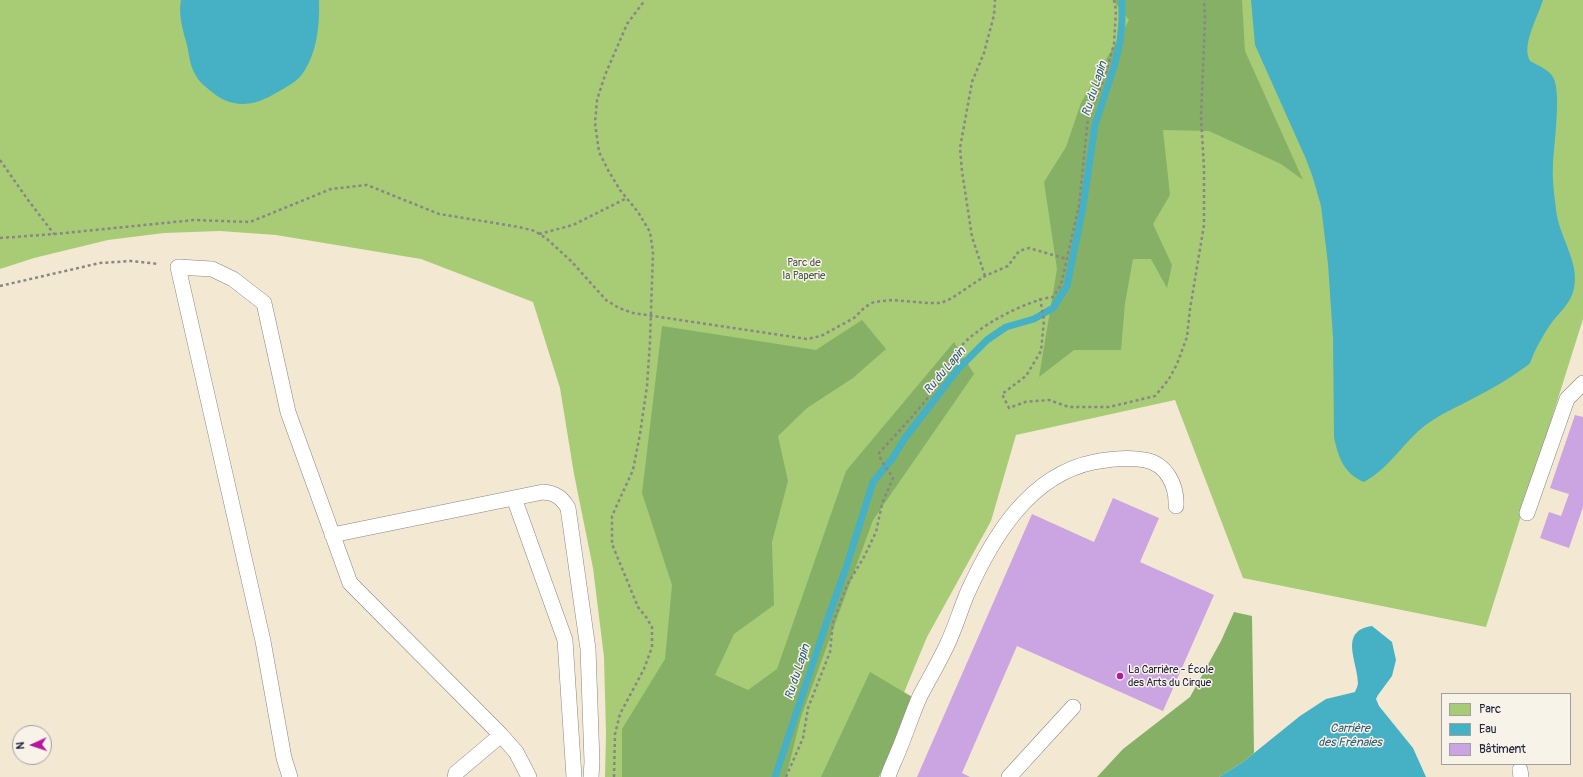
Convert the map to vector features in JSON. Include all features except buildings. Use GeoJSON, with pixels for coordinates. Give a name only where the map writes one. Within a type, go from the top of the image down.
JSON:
{"type":"FeatureCollection","features":[{"type":"Feature","properties":{"kind":"lane"},"geometry":{"type":"LineString","coordinates":[[290,777],[284,758],[263,641],[178,267],[212,269],[233,279],[264,303],[288,412],[350,583],[501,735],[516,752],[529,777]]}},
{"type":"Feature","properties":{"kind":"lane"},"geometry":{"type":"LineString","coordinates":[[1527,513],[1567,399],[1583,383]]}},
{"type":"Feature","properties":{"kind":"lane"},"geometry":{"type":"LineString","coordinates":[[888,777],[920,697],[947,644],[967,594],[993,543],[1022,504],[1049,481],[1065,472],[1084,464],[1105,460],[1130,458],[1146,460],[1156,464],[1164,471],[1170,478],[1174,487],[1176,506]]}},
{"type":"Feature","properties":{"kind":"lane"},"geometry":{"type":"LineString","coordinates":[[332,535],[543,492],[551,492],[558,495],[568,508],[588,649],[592,777]]}},
{"type":"Feature","properties":{"kind":"lane"},"geometry":{"type":"LineString","coordinates":[[514,498],[565,640],[574,777]]}},
{"type":"Feature","properties":{"kind":"lane"},"geometry":{"type":"LineString","coordinates":[[1009,777],[1074,707]]}},
{"type":"Feature","properties":{"kind":"lane"},"geometry":{"type":"LineString","coordinates":[[455,777],[456,773],[501,735]]}},
{"type":"Feature","properties":{"kind":"path"},"geometry":{"type":"LineString","coordinates":[[614,777],[615,734],[620,714],[644,669],[652,647],[652,627],[638,607],[612,544],[612,516],[633,470],[640,434],[647,386],[653,252],[650,232],[638,212],[608,170],[599,152],[595,123],[597,100],[605,75],[627,24],[646,0]]}},
{"type":"Feature","properties":{"kind":"path"},"geometry":{"type":"LineString","coordinates":[[985,276],[972,237],[960,148],[972,82],[984,53],[994,15],[995,0]]}},
{"type":"Feature","properties":{"kind":"path"},"geometry":{"type":"LineString","coordinates":[[786,777],[804,738],[808,708],[830,652],[833,622],[847,585],[876,532],[882,504],[893,478],[881,460],[880,453],[940,382],[959,348],[974,333],[1040,298],[1053,297],[1061,285],[1079,205],[1088,118],[1105,77],[1114,44],[1116,10],[1114,0]]}},
{"type":"Feature","properties":{"kind":"path"},"geometry":{"type":"LineString","coordinates":[[1040,298],[1044,320],[1041,350],[1026,376],[1002,394],[1009,408],[1025,402],[1049,400],[1069,407],[1109,407],[1155,396],[1169,379],[1177,364],[1187,337],[1190,309],[1204,225],[1204,169],[1201,117],[1205,19],[1204,0]]}},
{"type":"Feature","properties":{"kind":"path"},"geometry":{"type":"LineString","coordinates":[[0,160],[28,200],[55,234]]}},
{"type":"Feature","properties":{"kind":"path"},"geometry":{"type":"LineString","coordinates":[[0,238],[194,220],[250,222],[331,189],[367,185],[440,214],[520,227],[539,234],[570,261],[606,300],[619,308],[632,313],[807,339],[821,336],[854,318],[865,307],[874,302],[893,300],[928,304],[952,298],[985,276],[1008,266],[1019,251],[1029,248],[1067,260]]}},
{"type":"Feature","properties":{"kind":"path"},"geometry":{"type":"LineString","coordinates":[[539,234],[573,225],[627,198]]}},
{"type":"Feature","properties":{"kind":"path"},"geometry":{"type":"LineString","coordinates":[[0,286],[100,263],[131,261],[178,267]]}},
{"type":"Feature","properties":{"kind":"green space","name":"Parc de la Paperie"},"geometry":{"type":"Polygon","coordinates":[[[0,0],[1583,0],[1583,319],[1486,627],[1243,578],[1175,400],[1016,435],[991,521],[927,637],[869,777],[605,777],[606,734],[604,657],[593,568],[574,474],[560,388],[533,302],[421,259],[276,235],[220,231],[164,233],[108,240],[34,258],[0,269],[0,0]]]}},
{"type":"Feature","properties":{"kind":"green space"},"geometry":{"type":"Polygon","coordinates":[[[1113,0],[1242,0],[1245,51],[1303,180],[1281,164],[1209,131],[1163,130],[1170,195],[1153,224],[1172,265],[1167,288],[1151,259],[1133,259],[1125,303],[1121,350],[1074,350],[1039,377],[1057,269],[1044,182],[1066,147],[1081,103],[1129,20],[1113,0]]]}},
{"type":"Feature","properties":{"kind":"green space"},"geometry":{"type":"Polygon","coordinates":[[[862,320],[886,349],[853,378],[807,408],[778,436],[788,481],[772,542],[774,605],[734,634],[715,675],[748,690],[777,669],[846,471],[954,342],[974,374],[873,520],[801,717],[786,777],[622,777],[622,729],[665,659],[672,585],[642,493],[662,326],[816,350],[862,320]]]}},
{"type":"Feature","properties":{"kind":"green space"},"geometry":{"type":"Polygon","coordinates":[[[1234,612],[1252,616],[1254,753],[1243,762],[1219,777],[1097,777],[1123,749],[1190,697],[1221,641],[1234,612]]]}},
{"type":"Feature","properties":{"kind":"green space"},"geometry":{"type":"Polygon","coordinates":[[[870,672],[914,698],[879,777],[821,777],[870,672]]]}},
{"type":"Feature","properties":{"kind":"water"},"geometry":{"type":"Polygon","coordinates":[[[181,0],[319,0],[317,38],[312,57],[303,73],[294,82],[267,98],[249,104],[232,103],[224,100],[203,85],[193,71],[181,22],[181,0]]]}},
{"type":"Feature","properties":{"kind":"water"},"geometry":{"type":"Polygon","coordinates":[[[1251,0],[1543,0],[1531,31],[1528,54],[1530,61],[1544,68],[1550,73],[1554,79],[1556,87],[1557,108],[1553,186],[1560,229],[1574,268],[1575,278],[1572,294],[1570,299],[1544,334],[1528,365],[1508,379],[1427,424],[1382,469],[1364,482],[1351,474],[1343,464],[1334,437],[1333,338],[1328,264],[1321,206],[1306,159],[1255,45],[1251,0]]]}},
{"type":"Feature","properties":{"kind":"water","name":"Carrière des Frênaies"},"geometry":{"type":"Polygon","coordinates":[[[1372,626],[1392,642],[1396,660],[1392,676],[1376,699],[1379,706],[1413,748],[1426,777],[1219,777],[1243,762],[1300,716],[1326,699],[1355,692],[1358,683],[1353,657],[1353,641],[1355,634],[1362,629],[1372,626]]]}},
{"type":"Feature","properties":{"kind":"waterway","name":"Ru du Lapin"},"geometry":{"type":"LineString","coordinates":[[775,777],[846,568],[873,482],[892,459],[905,438],[958,369],[987,340],[1006,327],[1034,319],[1053,308],[1067,286],[1083,207],[1095,125],[1114,67],[1120,42],[1122,0]]}},
{"type":"Feature","properties":{"kind":"place","name":"La Carrière - École des Arts du Cirque"},"geometry":{"type":"Point","coordinates":[1120,676]}}]}
